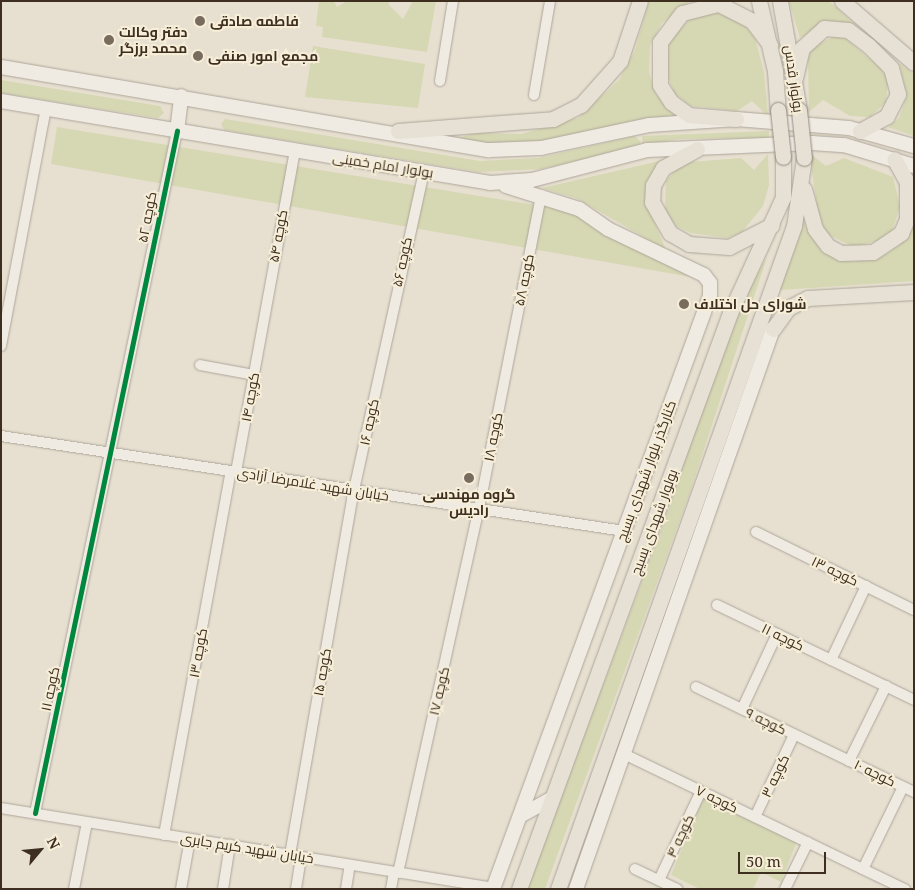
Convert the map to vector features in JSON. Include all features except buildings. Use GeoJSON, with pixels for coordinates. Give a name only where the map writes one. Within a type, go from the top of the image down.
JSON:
{"type":"FeatureCollection","features":[{"type":"Feature","properties":{"kind":"main road"},"geometry":{"type":"LineString","coordinates":[[398,131],[553,119],[581,105],[620,61],[640,1]]}},
{"type":"Feature","properties":{"kind":"main road","name":"بولوار قدس"},"geometry":{"type":"LineString","coordinates":[[759,1],[770,45],[782,157]]}},
{"type":"Feature","properties":{"kind":"main road","name":"بولوار قدس"},"geometry":{"type":"LineString","coordinates":[[780,1],[795,78],[804,158],[803,181]]}},
{"type":"Feature","properties":{"kind":"main road"},"geometry":{"type":"LineString","coordinates":[[842,1],[914,63]]}},
{"type":"Feature","properties":{"kind":"main road"},"geometry":{"type":"LineString","coordinates":[[770,45],[752,21],[719,4],[682,13],[660,42],[660,85],[671,102],[689,115],[860,131],[914,146]]}},
{"type":"Feature","properties":{"kind":"main road"},"geometry":{"type":"LineString","coordinates":[[795,78],[802,48],[824,28],[848,30],[869,46],[891,68],[898,94],[887,116],[860,131]]}},
{"type":"Feature","properties":{"kind":"main road"},"geometry":{"type":"LineString","coordinates":[[1,67],[398,131],[489,150],[541,148],[649,125],[736,119]]}},
{"type":"Feature","properties":{"kind":"main road"},"geometry":{"type":"LineString","coordinates":[[178,130],[181,96]]}},
{"type":"Feature","properties":{"kind":"main road","name":"بولوار امام خمینی"},"geometry":{"type":"LineString","coordinates":[[1,101],[490,183],[532,180],[648,150],[844,145],[914,166]]}},
{"type":"Feature","properties":{"kind":"main road"},"geometry":{"type":"LineString","coordinates":[[697,149],[663,168],[653,185],[652,202],[670,233],[689,244],[729,247],[772,225]]}},
{"type":"Feature","properties":{"kind":"main road","name":"بولوار شهدای بسیج"},"geometry":{"type":"LineString","coordinates":[[519,889],[730,313],[772,225],[783,197],[782,157]]}},
{"type":"Feature","properties":{"kind":"main road"},"geometry":{"type":"LineString","coordinates":[[803,181],[815,229],[828,246],[841,252],[873,252],[901,233],[907,219],[907,182],[894,159]]}},
{"type":"Feature","properties":{"kind":"main road"},"geometry":{"type":"LineString","coordinates":[[558,889],[794,226],[803,181]]}},
{"type":"Feature","properties":{"kind":"main road","name":"کنارگذر بلوار شهدای بسیج"},"geometry":{"type":"LineString","coordinates":[[490,183],[541,195],[579,209],[710,283],[710,296],[494,888]]}},
{"type":"Feature","properties":{"kind":"main road"},"geometry":{"type":"LineString","coordinates":[[576,889],[626,755],[773,329],[788,308],[808,298],[914,292]]}},
{"type":"Feature","properties":{"kind":"main road"},"geometry":{"type":"LineString","coordinates":[[701,488],[726,465]]}},
{"type":"Feature","properties":{"kind":"main road"},"geometry":{"type":"LineString","coordinates":[[591,847],[593,795]]}},
{"type":"Feature","properties":{"kind":"main road"},"geometry":{"type":"LineString","coordinates":[[520,816],[553,798]]}},
{"type":"Feature","properties":{"kind":"street"},"geometry":{"type":"LineString","coordinates":[[440,81],[453,1]]}},
{"type":"Feature","properties":{"kind":"street"},"geometry":{"type":"LineString","coordinates":[[534,95],[550,1]]}},
{"type":"Feature","properties":{"kind":"street"},"geometry":{"type":"LineString","coordinates":[[1,346],[46,108]]}},
{"type":"Feature","properties":{"kind":"street","name":"کوچه ۵۲"},"geometry":{"type":"LineString","coordinates":[[113,453],[178,130]]}},
{"type":"Feature","properties":{"kind":"street","name":"کوچه ۵۴"},"geometry":{"type":"LineString","coordinates":[[262,323],[295,150]]}},
{"type":"Feature","properties":{"kind":"street","name":"کوچه ۵۶"},"geometry":{"type":"LineString","coordinates":[[383,353],[424,172]]}},
{"type":"Feature","properties":{"kind":"street","name":"کوچه ۵۸"},"geometry":{"type":"LineString","coordinates":[[507,365],[541,195]]}},
{"type":"Feature","properties":{"kind":"street","name":"کوچه ۱۴"},"geometry":{"type":"LineString","coordinates":[[234,471],[254,375],[262,323]]}},
{"type":"Feature","properties":{"kind":"street","name":"کوچه ۱۶"},"geometry":{"type":"LineString","coordinates":[[354,490],[383,353]]}},
{"type":"Feature","properties":{"kind":"street"},"geometry":{"type":"LineString","coordinates":[[200,365],[254,375]]}},
{"type":"Feature","properties":{"kind":"street","name":"کوچه ۱۸"},"geometry":{"type":"LineString","coordinates":[[479,509],[507,365]]}},
{"type":"Feature","properties":{"kind":"street","name":"خیابان شهید غلامرضا آزادی"},"geometry":{"type":"LineString","coordinates":[[1,436],[624,531]]}},
{"type":"Feature","properties":{"kind":"street","name":"کوچه ۱۱"},"geometry":{"type":"LineString","coordinates":[[35,813],[113,453]]}},
{"type":"Feature","properties":{"kind":"street","name":"کوچه ۱۳"},"geometry":{"type":"LineString","coordinates":[[164,835],[234,471]]}},
{"type":"Feature","properties":{"kind":"street","name":"کوچه ۱۵"},"geometry":{"type":"LineString","coordinates":[[290,855],[354,490]]}},
{"type":"Feature","properties":{"kind":"street","name":"کوچه ۱۷"},"geometry":{"type":"LineString","coordinates":[[391,889],[479,509]]}},
{"type":"Feature","properties":{"kind":"street","name":"کوچه ۱۳"},"geometry":{"type":"LineString","coordinates":[[756,532],[914,610]]}},
{"type":"Feature","properties":{"kind":"street"},"geometry":{"type":"LineString","coordinates":[[831,660],[866,586]]}},
{"type":"Feature","properties":{"kind":"street","name":"کوچه ۱۱"},"geometry":{"type":"LineString","coordinates":[[717,605],[914,700]]}},
{"type":"Feature","properties":{"kind":"street"},"geometry":{"type":"LineString","coordinates":[[742,709],[777,634]]}},
{"type":"Feature","properties":{"kind":"street"},"geometry":{"type":"LineString","coordinates":[[849,761],[886,686]]}},
{"type":"Feature","properties":{"kind":"street","name":"کوچه ۹"},"geometry":{"type":"LineString","coordinates":[[696,687],[836,754]]}},
{"type":"Feature","properties":{"kind":"street","name":"کوچه ۳"},"geometry":{"type":"LineString","coordinates":[[755,817],[794,735]]}},
{"type":"Feature","properties":{"kind":"street","name":"کوچه ۱۰"},"geometry":{"type":"LineString","coordinates":[[836,754],[914,792]]}},
{"type":"Feature","properties":{"kind":"street","name":"کوچه ۷"},"geometry":{"type":"LineString","coordinates":[[626,755],[905,889]]}},
{"type":"Feature","properties":{"kind":"street"},"geometry":{"type":"LineString","coordinates":[[863,869],[904,787]]}},
{"type":"Feature","properties":{"kind":"street","name":"کوچه ۴"},"geometry":{"type":"LineString","coordinates":[[659,880],[701,791]]}},
{"type":"Feature","properties":{"kind":"street","name":"خیابان شهید کریم جابری"},"geometry":{"type":"LineString","coordinates":[[1,808],[494,888]]}},
{"type":"Feature","properties":{"kind":"street"},"geometry":{"type":"LineString","coordinates":[[74,889],[87,822]]}},
{"type":"Feature","properties":{"kind":"street"},"geometry":{"type":"LineString","coordinates":[[181,889],[190,839]]}},
{"type":"Feature","properties":{"kind":"street"},"geometry":{"type":"LineString","coordinates":[[786,889],[808,842]]}},
{"type":"Feature","properties":{"kind":"street"},"geometry":{"type":"LineString","coordinates":[[223,889],[230,845]]}},
{"type":"Feature","properties":{"kind":"street"},"geometry":{"type":"LineString","coordinates":[[296,889],[301,857]]}},
{"type":"Feature","properties":{"kind":"street"},"geometry":{"type":"LineString","coordinates":[[346,889],[350,865]]}},
{"type":"Feature","properties":{"kind":"street"},"geometry":{"type":"LineString","coordinates":[[635,869],[677,889]]}},
{"type":"Feature","properties":{"kind":"green space"},"geometry":{"type":"Polygon","coordinates":[[[319,1],[334,1],[337,7],[347,1],[391,1],[388,4],[403,19],[413,1],[436,1],[427,52],[322,37],[323,27],[316,26],[319,1]]]}},
{"type":"Feature","properties":{"kind":"green space"},"geometry":{"type":"Polygon","coordinates":[[[649,1],[690,1],[662,23],[650,45],[649,72],[656,95],[680,119],[544,144],[498,148],[445,142],[475,133],[521,134],[578,118],[619,80],[635,50],[649,1]]]}},
{"type":"Feature","properties":{"kind":"green space"},"geometry":{"type":"Polygon","coordinates":[[[789,1],[829,1],[854,24],[827,21],[800,38],[789,1]]]}},
{"type":"Feature","properties":{"kind":"green space"},"geometry":{"type":"Polygon","coordinates":[[[716,12],[744,25],[755,38],[764,72],[768,116],[752,101],[737,111],[691,106],[675,94],[667,75],[669,40],[691,18],[716,12]]]}},
{"type":"Feature","properties":{"kind":"green space"},"geometry":{"type":"Polygon","coordinates":[[[835,36],[846,39],[880,68],[888,80],[886,102],[870,117],[850,116],[823,100],[809,112],[808,59],[812,47],[835,36]]]}},
{"type":"Feature","properties":{"kind":"green space"},"geometry":{"type":"Polygon","coordinates":[[[313,46],[425,64],[418,108],[305,97],[313,46]]]}},
{"type":"Feature","properties":{"kind":"green space"},"geometry":{"type":"Polygon","coordinates":[[[899,63],[914,74],[914,136],[888,127],[899,118],[907,95],[899,63]]]}},
{"type":"Feature","properties":{"kind":"green space"},"geometry":{"type":"Polygon","coordinates":[[[1,80],[160,106],[164,113],[158,118],[1,93],[1,80]]]}},
{"type":"Feature","properties":{"kind":"green space"},"geometry":{"type":"Polygon","coordinates":[[[225,119],[480,161],[538,158],[635,136],[641,142],[637,147],[541,169],[478,172],[224,130],[221,124],[225,119]]]}},
{"type":"Feature","properties":{"kind":"green space"},"geometry":{"type":"Polygon","coordinates":[[[57,127],[572,211],[594,228],[691,277],[51,164],[57,127]]]}},
{"type":"Feature","properties":{"kind":"green space"},"geometry":{"type":"Polygon","coordinates":[[[769,131],[769,138],[678,139],[643,146],[642,136],[769,131]]]}},
{"type":"Feature","properties":{"kind":"green space"},"geometry":{"type":"Polygon","coordinates":[[[809,153],[826,166],[844,158],[893,177],[900,207],[892,231],[881,240],[853,247],[827,234],[819,218],[809,153]]]}},
{"type":"Feature","properties":{"kind":"green space"},"geometry":{"type":"Polygon","coordinates":[[[768,154],[769,185],[763,206],[742,232],[727,238],[691,233],[676,226],[665,211],[666,181],[676,169],[691,162],[741,158],[754,170],[768,154]]]}},
{"type":"Feature","properties":{"kind":"green space"},"geometry":{"type":"Polygon","coordinates":[[[664,160],[646,203],[666,250],[578,199],[542,188],[664,160]]]}},
{"type":"Feature","properties":{"kind":"green space"},"geometry":{"type":"Polygon","coordinates":[[[803,216],[806,229],[823,252],[853,262],[887,254],[901,243],[914,221],[914,281],[780,290],[803,216]]]}},
{"type":"Feature","properties":{"kind":"green space"},"geometry":{"type":"Polygon","coordinates":[[[767,257],[689,495],[545,889],[527,889],[669,509],[710,380],[741,303],[767,257]]]}},
{"type":"Feature","properties":{"kind":"green space"},"geometry":{"type":"Polygon","coordinates":[[[705,795],[797,841],[781,882],[761,872],[753,889],[700,889],[671,875],[705,795]]]}},
{"type":"Feature","properties":{"kind":"cycle path"},"geometry":{"type":"LineString","coordinates":[[35,813],[177,131]]}},
{"type":"Feature","properties":{"kind":"place","name":"فاطمه صادقی"},"geometry":{"type":"Point","coordinates":[200,21]}},
{"type":"Feature","properties":{"kind":"place","name":"دفتر وکالت محمد برزگر"},"geometry":{"type":"Point","coordinates":[109,40]}},
{"type":"Feature","properties":{"kind":"place","name":"مجمع امور صنفی"},"geometry":{"type":"Point","coordinates":[198,56]}},
{"type":"Feature","properties":{"kind":"place","name":"شورای حل اختلاف"},"geometry":{"type":"Point","coordinates":[684,304]}},
{"type":"Feature","properties":{"kind":"place","name":"گروه مهندسی رادیس"},"geometry":{"type":"Point","coordinates":[469,478]}}]}
